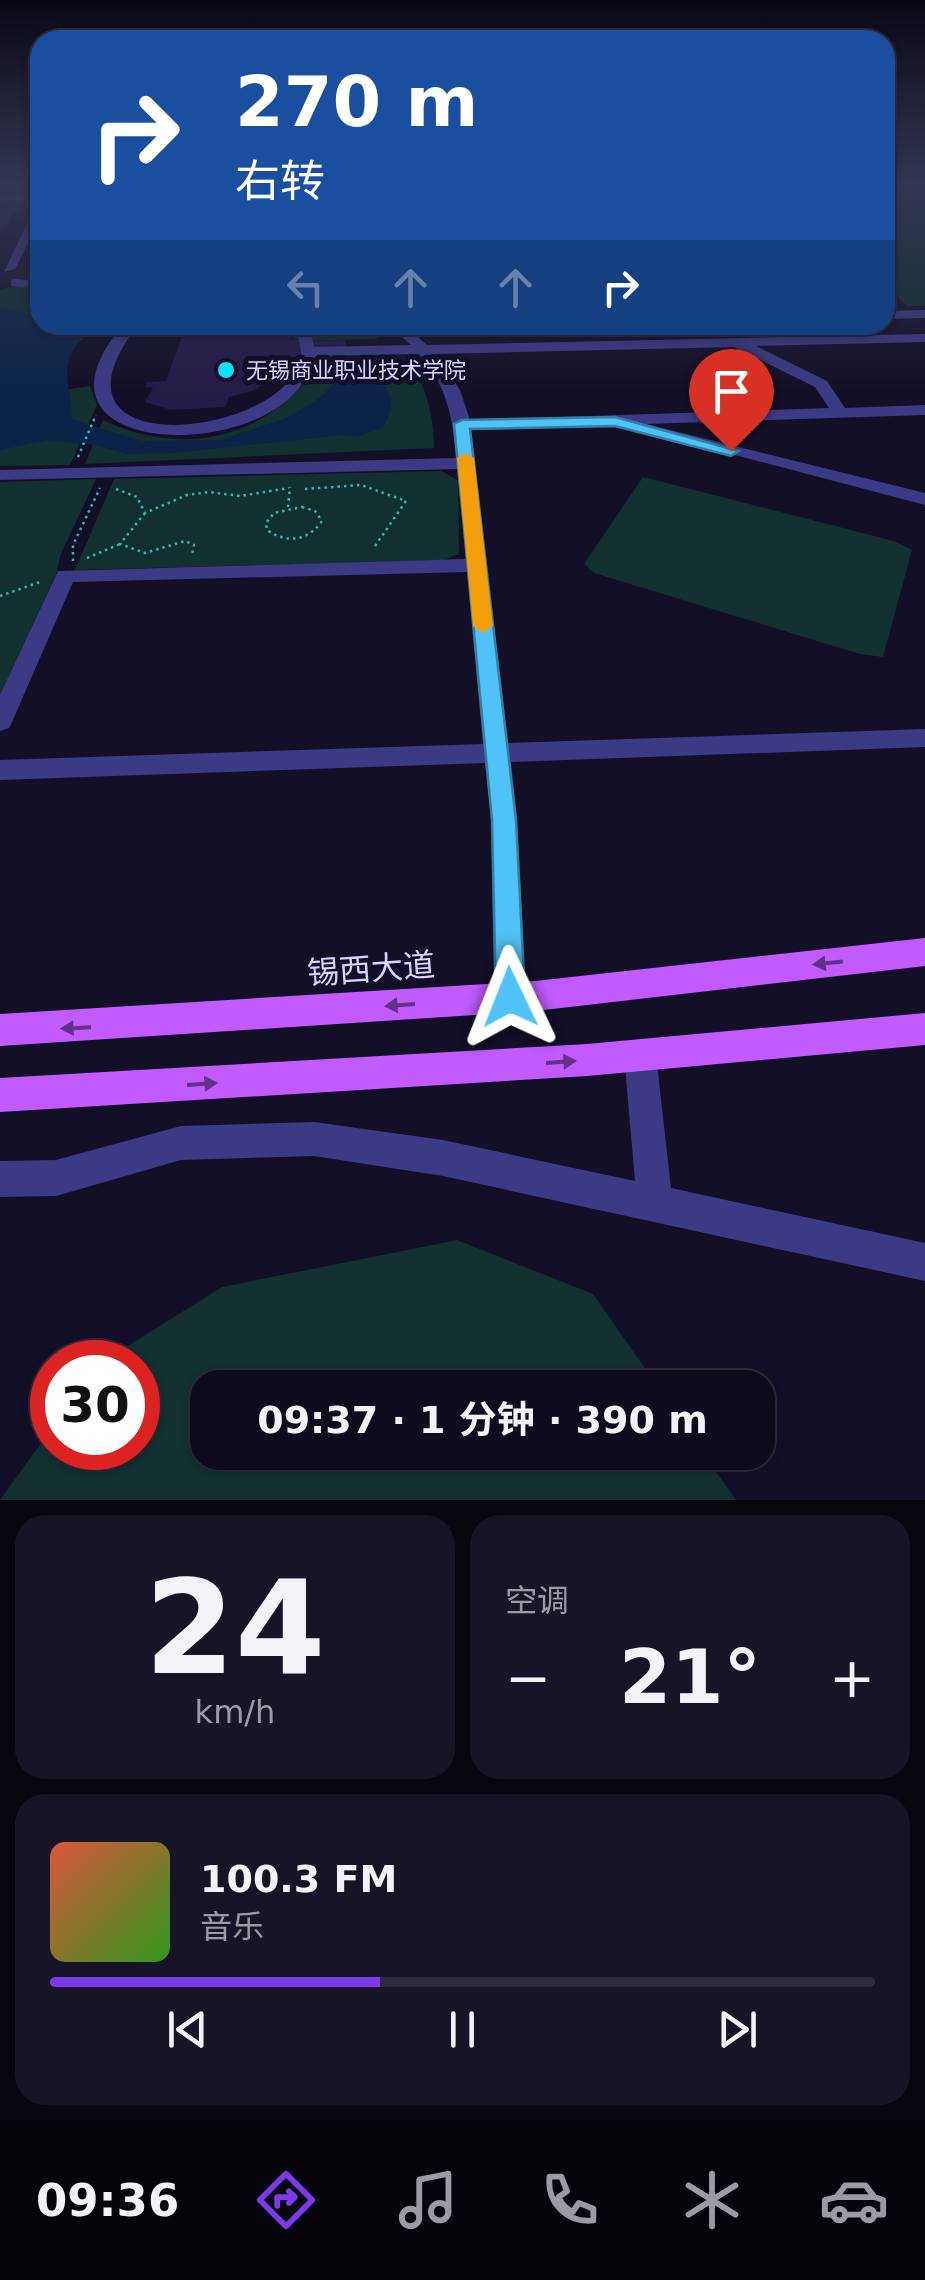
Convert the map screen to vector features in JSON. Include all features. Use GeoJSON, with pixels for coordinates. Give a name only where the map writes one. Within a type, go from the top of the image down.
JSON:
{"type":"FeatureCollection","features":[{"type":"Feature","properties":{"kind":"main road","name":"锡西大道"},"geometry":{"type":"LineString","coordinates":[[0,1030],[510,997],[925,952]]}},
{"type":"Feature","properties":{"kind":"main road"},"geometry":{"type":"LineString","coordinates":[[0,1096],[640,1056],[925,1029]]}},
{"type":"Feature","properties":{"kind":"street"},"geometry":{"type":"LineString","coordinates":[[19,253],[12,276],[30,282]]}},
{"type":"Feature","properties":{"kind":"street"},"geometry":{"type":"LineString","coordinates":[[895,311],[925,314]]}},
{"type":"Feature","properties":{"kind":"street"},"geometry":{"type":"LineString","coordinates":[[124,335],[113,349],[101,385],[106,404],[115,416],[148,429],[213,428],[250,416],[296,381],[310,352],[305,335]]}},
{"type":"Feature","properties":{"kind":"street"},"geometry":{"type":"LineString","coordinates":[[408,335],[424,348],[457,398],[462,424],[504,820],[510,997]]}},
{"type":"Feature","properties":{"kind":"street"},"geometry":{"type":"LineString","coordinates":[[310,352],[925,338]]}},
{"type":"Feature","properties":{"kind":"street"},"geometry":{"type":"LineString","coordinates":[[733,341],[821,384],[840,413]]}},
{"type":"Feature","properties":{"kind":"street"},"geometry":{"type":"LineString","coordinates":[[462,424],[925,410]]}},
{"type":"Feature","properties":{"kind":"street"},"geometry":{"type":"LineString","coordinates":[[615,422],[925,499]]}},
{"type":"Feature","properties":{"kind":"street"},"geometry":{"type":"LineString","coordinates":[[0,475],[466,463]]}},
{"type":"Feature","properties":{"kind":"street"},"geometry":{"type":"LineString","coordinates":[[0,722],[65,576],[477,565]]}},
{"type":"Feature","properties":{"kind":"street"},"geometry":{"type":"LineString","coordinates":[[0,770],[925,738]]}},
{"type":"Feature","properties":{"kind":"street"},"geometry":{"type":"LineString","coordinates":[[640,1056],[655,1204]]}},
{"type":"Feature","properties":{"kind":"street"},"geometry":{"type":"LineString","coordinates":[[0,1179],[56,1178],[182,1143],[314,1139],[443,1158],[925,1262]]}},
{"type":"Feature","properties":{"kind":"path"},"geometry":{"type":"LineString","coordinates":[[80,452],[94,420]]}},
{"type":"Feature","properties":{"kind":"path"},"geometry":{"type":"LineString","coordinates":[[288,507],[290,488],[300,467]]}},
{"type":"Feature","properties":{"kind":"path"},"geometry":{"type":"LineString","coordinates":[[300,467],[305,489],[361,485],[406,500],[370,553]]}},
{"type":"Feature","properties":{"kind":"path"},"geometry":{"type":"LineString","coordinates":[[75,566],[70,556],[73,545],[101,486],[136,497],[145,513]]}},
{"type":"Feature","properties":{"kind":"path"},"geometry":{"type":"LineString","coordinates":[[189,573],[194,545],[185,540],[145,553],[120,544],[145,513],[187,495],[209,492],[240,496],[290,488]]}},
{"type":"Feature","properties":{"kind":"path"},"geometry":{"type":"LineString","coordinates":[[288,507],[315,510],[320,515],[320,527],[295,539],[271,534],[268,518],[288,507]]}},
{"type":"Feature","properties":{"kind":"green space"},"geometry":{"type":"Polygon","coordinates":[[[895,253],[925,253],[925,306],[907,306],[895,293],[895,253]]]}},
{"type":"Feature","properties":{"kind":"green space"},"geometry":{"type":"Polygon","coordinates":[[[30,288],[30,335],[85,335],[65,356],[63,390],[90,386],[97,405],[70,465],[0,466],[0,289],[30,288]]]}},
{"type":"Feature","properties":{"kind":"green space"},"geometry":{"type":"Polygon","coordinates":[[[290,335],[384,335],[375,339],[295,341],[290,335]]]}},
{"type":"Feature","properties":{"kind":"green space"},"geometry":{"type":"Polygon","coordinates":[[[407,361],[428,402],[434,448],[85,464],[103,420],[164,438],[194,439],[222,434],[275,410],[319,365],[407,361]]]}},
{"type":"Feature","properties":{"kind":"green space"},"geometry":{"type":"Polygon","coordinates":[[[441,471],[458,480],[459,554],[443,560],[75,570],[114,479],[441,471]]]}},
{"type":"Feature","properties":{"kind":"green space"},"geometry":{"type":"Polygon","coordinates":[[[643,477],[894,541],[912,550],[883,657],[860,654],[594,573],[584,564],[643,477]]]}},
{"type":"Feature","properties":{"kind":"green space"},"geometry":{"type":"Polygon","coordinates":[[[96,479],[60,556],[57,572],[0,696],[0,482],[96,479]]]}},
{"type":"Feature","properties":{"kind":"green space"},"geometry":{"type":"Polygon","coordinates":[[[457,1240],[593,1294],[646,1370],[190,1370],[190,1470],[715,1470],[736,1500],[0,1500],[30,1458],[30,1470],[160,1470],[160,1340],[137,1340],[222,1287],[457,1240]]]}},
{"type":"Feature","properties":{"kind":"water"},"geometry":{"type":"Polygon","coordinates":[[[0,308],[30,313],[30,335],[86,335],[69,358],[67,368],[72,419],[142,441],[220,440],[287,418],[318,399],[343,376],[363,374],[377,378],[391,402],[382,428],[356,437],[343,435],[174,453],[127,454],[95,445],[48,440],[0,450],[0,308]]]}},
{"type":"Feature","properties":{"kind":"building","name":"无锡商业职业技术学院"},"geometry":{"type":"Polygon","coordinates":[[[182,335],[289,335],[294,341],[346,340],[343,362],[289,363],[277,377],[252,391],[229,397],[225,407],[171,410],[145,402],[153,387],[145,387],[147,382],[166,381],[182,335]]]}},
{"type":"Feature","properties":{"kind":"slow traffic"},"geometry":{"type":"LineString","coordinates":[[465,458],[483,626]]}},
{"type":"Feature","properties":{"kind":"place","name":"无锡商业职业技术学院"},"geometry":{"type":"Point","coordinates":[226,370]}},
{"type":"Feature","properties":{"kind":"route"},"geometry":{"type":"LineString","coordinates":[[510,997],[504,820],[462,424],[615,422],[731,451]]}}]}
